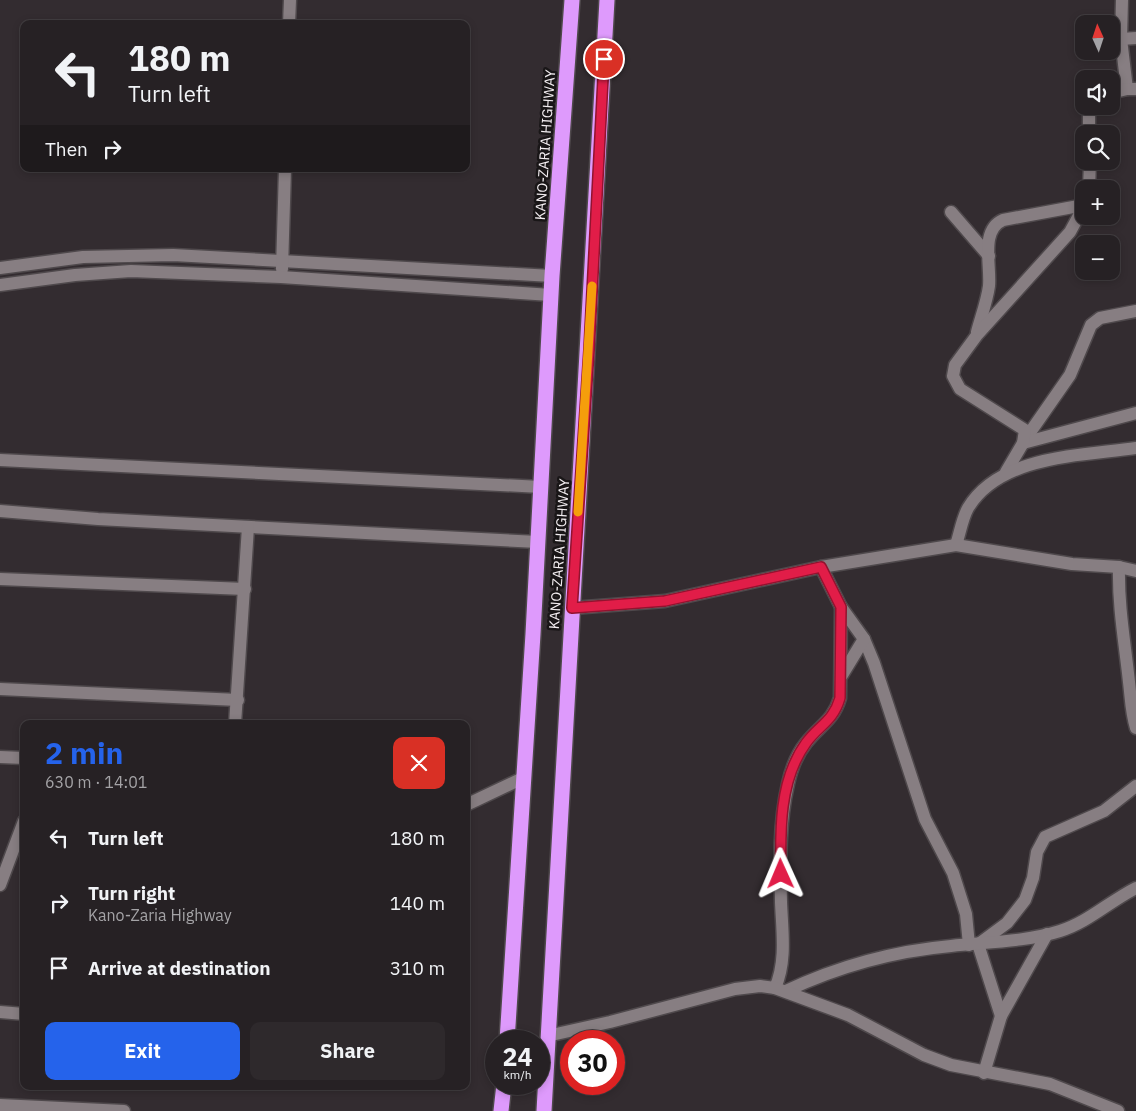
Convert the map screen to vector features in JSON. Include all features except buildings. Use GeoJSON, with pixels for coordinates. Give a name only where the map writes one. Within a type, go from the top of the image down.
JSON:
{"type":"FeatureCollection","features":[{"type":"Feature","properties":{"kind":"highway","name":"KANO-ZARIA HIGHWAY"},"geometry":{"type":"LineString","coordinates":[[508,1030],[538,542],[552,276],[572,0]]}},
{"type":"Feature","properties":{"kind":"highway","name":"KANO-ZARIA HIGHWAY"},"geometry":{"type":"LineString","coordinates":[[547,1030],[589,350],[608,0]]}},
{"type":"Feature","properties":{"kind":"highway"},"geometry":{"type":"LineString","coordinates":[[501,1111],[503,1095]]}},
{"type":"Feature","properties":{"kind":"highway","name":"KANO-ZARIA HIGHWAY"},"geometry":{"type":"LineString","coordinates":[[544,1111],[545,1095]]}},
{"type":"Feature","properties":{"kind":"street"},"geometry":{"type":"LineString","coordinates":[[289,20],[290,0]]}},
{"type":"Feature","properties":{"kind":"street"},"geometry":{"type":"LineString","coordinates":[[1122,0],[1121,39],[1131,89]]}},
{"type":"Feature","properties":{"kind":"street"},"geometry":{"type":"LineString","coordinates":[[1121,39],[1136,38]]}},
{"type":"Feature","properties":{"kind":"street"},"geometry":{"type":"LineString","coordinates":[[281,277],[286,172]]}},
{"type":"Feature","properties":{"kind":"street"},"geometry":{"type":"LineString","coordinates":[[977,335],[989,287],[989,240],[998,222],[1075,208]]}},
{"type":"Feature","properties":{"kind":"street"},"geometry":{"type":"LineString","coordinates":[[952,212],[989,256]]}},
{"type":"Feature","properties":{"kind":"street"},"geometry":{"type":"LineString","coordinates":[[1023,443],[1025,430],[960,389],[953,376],[955,364],[977,335],[1070,232],[1075,223]]}},
{"type":"Feature","properties":{"kind":"street"},"geometry":{"type":"LineString","coordinates":[[0,268],[110,255],[173,255],[552,276]]}},
{"type":"Feature","properties":{"kind":"street"},"geometry":{"type":"LineString","coordinates":[[0,286],[75,275],[131,271],[281,277],[551,295]]}},
{"type":"Feature","properties":{"kind":"street"},"geometry":{"type":"LineString","coordinates":[[1006,472],[1023,443],[1070,375],[1091,325],[1100,318],[1136,311]]}},
{"type":"Feature","properties":{"kind":"street"},"geometry":{"type":"LineString","coordinates":[[1023,443],[1136,413]]}},
{"type":"Feature","properties":{"kind":"street"},"geometry":{"type":"LineString","coordinates":[[956,545],[968,509],[987,486],[1006,472],[1074,454],[1136,448]]}},
{"type":"Feature","properties":{"kind":"street"},"geometry":{"type":"LineString","coordinates":[[0,460],[541,487]]}},
{"type":"Feature","properties":{"kind":"street"},"geometry":{"type":"LineString","coordinates":[[0,511],[248,527],[538,542]]}},
{"type":"Feature","properties":{"kind":"street"},"geometry":{"type":"LineString","coordinates":[[236,720],[248,527]]}},
{"type":"Feature","properties":{"kind":"street"},"geometry":{"type":"LineString","coordinates":[[572,608],[665,601],[821,567],[956,545],[1072,564],[1119,567],[1136,571]]}},
{"type":"Feature","properties":{"kind":"street"},"geometry":{"type":"LineString","coordinates":[[821,567],[841,607],[864,639],[890,706],[925,819],[953,873],[973,944],[1001,1016]]}},
{"type":"Feature","properties":{"kind":"street"},"geometry":{"type":"LineString","coordinates":[[1119,567],[1118,592],[1131,709],[1136,728]]}},
{"type":"Feature","properties":{"kind":"street"},"geometry":{"type":"LineString","coordinates":[[0,579],[244,590]]}},
{"type":"Feature","properties":{"kind":"street"},"geometry":{"type":"LineString","coordinates":[[781,990],[781,837],[788,783],[792,770],[806,743],[829,721],[836,710],[840,698],[842,675],[841,607]]}},
{"type":"Feature","properties":{"kind":"street"},"geometry":{"type":"LineString","coordinates":[[842,675],[864,639]]}},
{"type":"Feature","properties":{"kind":"street"},"geometry":{"type":"LineString","coordinates":[[0,689],[238,700]]}},
{"type":"Feature","properties":{"kind":"street"},"geometry":{"type":"LineString","coordinates":[[0,757],[20,758]]}},
{"type":"Feature","properties":{"kind":"street"},"geometry":{"type":"LineString","coordinates":[[470,802],[523,778]]}},
{"type":"Feature","properties":{"kind":"street"},"geometry":{"type":"LineString","coordinates":[[973,944],[992,936],[1007,923],[1025,900],[1033,878],[1037,852],[1045,837],[1104,812],[1136,786]]}},
{"type":"Feature","properties":{"kind":"street"},"geometry":{"type":"LineString","coordinates":[[0,885],[20,832]]}},
{"type":"Feature","properties":{"kind":"street"},"geometry":{"type":"LineString","coordinates":[[781,990],[877,959],[932,948],[1047,934],[1062,930],[1082,921],[1136,888]]}},
{"type":"Feature","properties":{"kind":"street"},"geometry":{"type":"LineString","coordinates":[[984,1073],[1001,1016],[1047,934]]}},
{"type":"Feature","properties":{"kind":"street"},"geometry":{"type":"LineString","coordinates":[[550,1035],[610,1022],[735,989],[760,986],[781,990],[848,1015],[931,1058],[950,1065],[984,1073],[1008,1075],[1050,1084],[1118,1111]]}},
{"type":"Feature","properties":{"kind":"street"},"geometry":{"type":"LineString","coordinates":[[0,1012],[20,1014]]}},
{"type":"Feature","properties":{"kind":"street"},"geometry":{"type":"LineString","coordinates":[[0,1105],[124,1111]]}},
{"type":"Feature","properties":{"kind":"slow traffic"},"geometry":{"type":"LineString","coordinates":[[578,512],[592,286]]}},
{"type":"Feature","properties":{"kind":"route"},"geometry":{"type":"LineString","coordinates":[[604,59],[589,350],[572,608],[665,601],[821,567],[841,607],[842,675],[840,698],[836,710],[829,721],[806,743],[792,770],[782,815],[781,874]]}}]}
